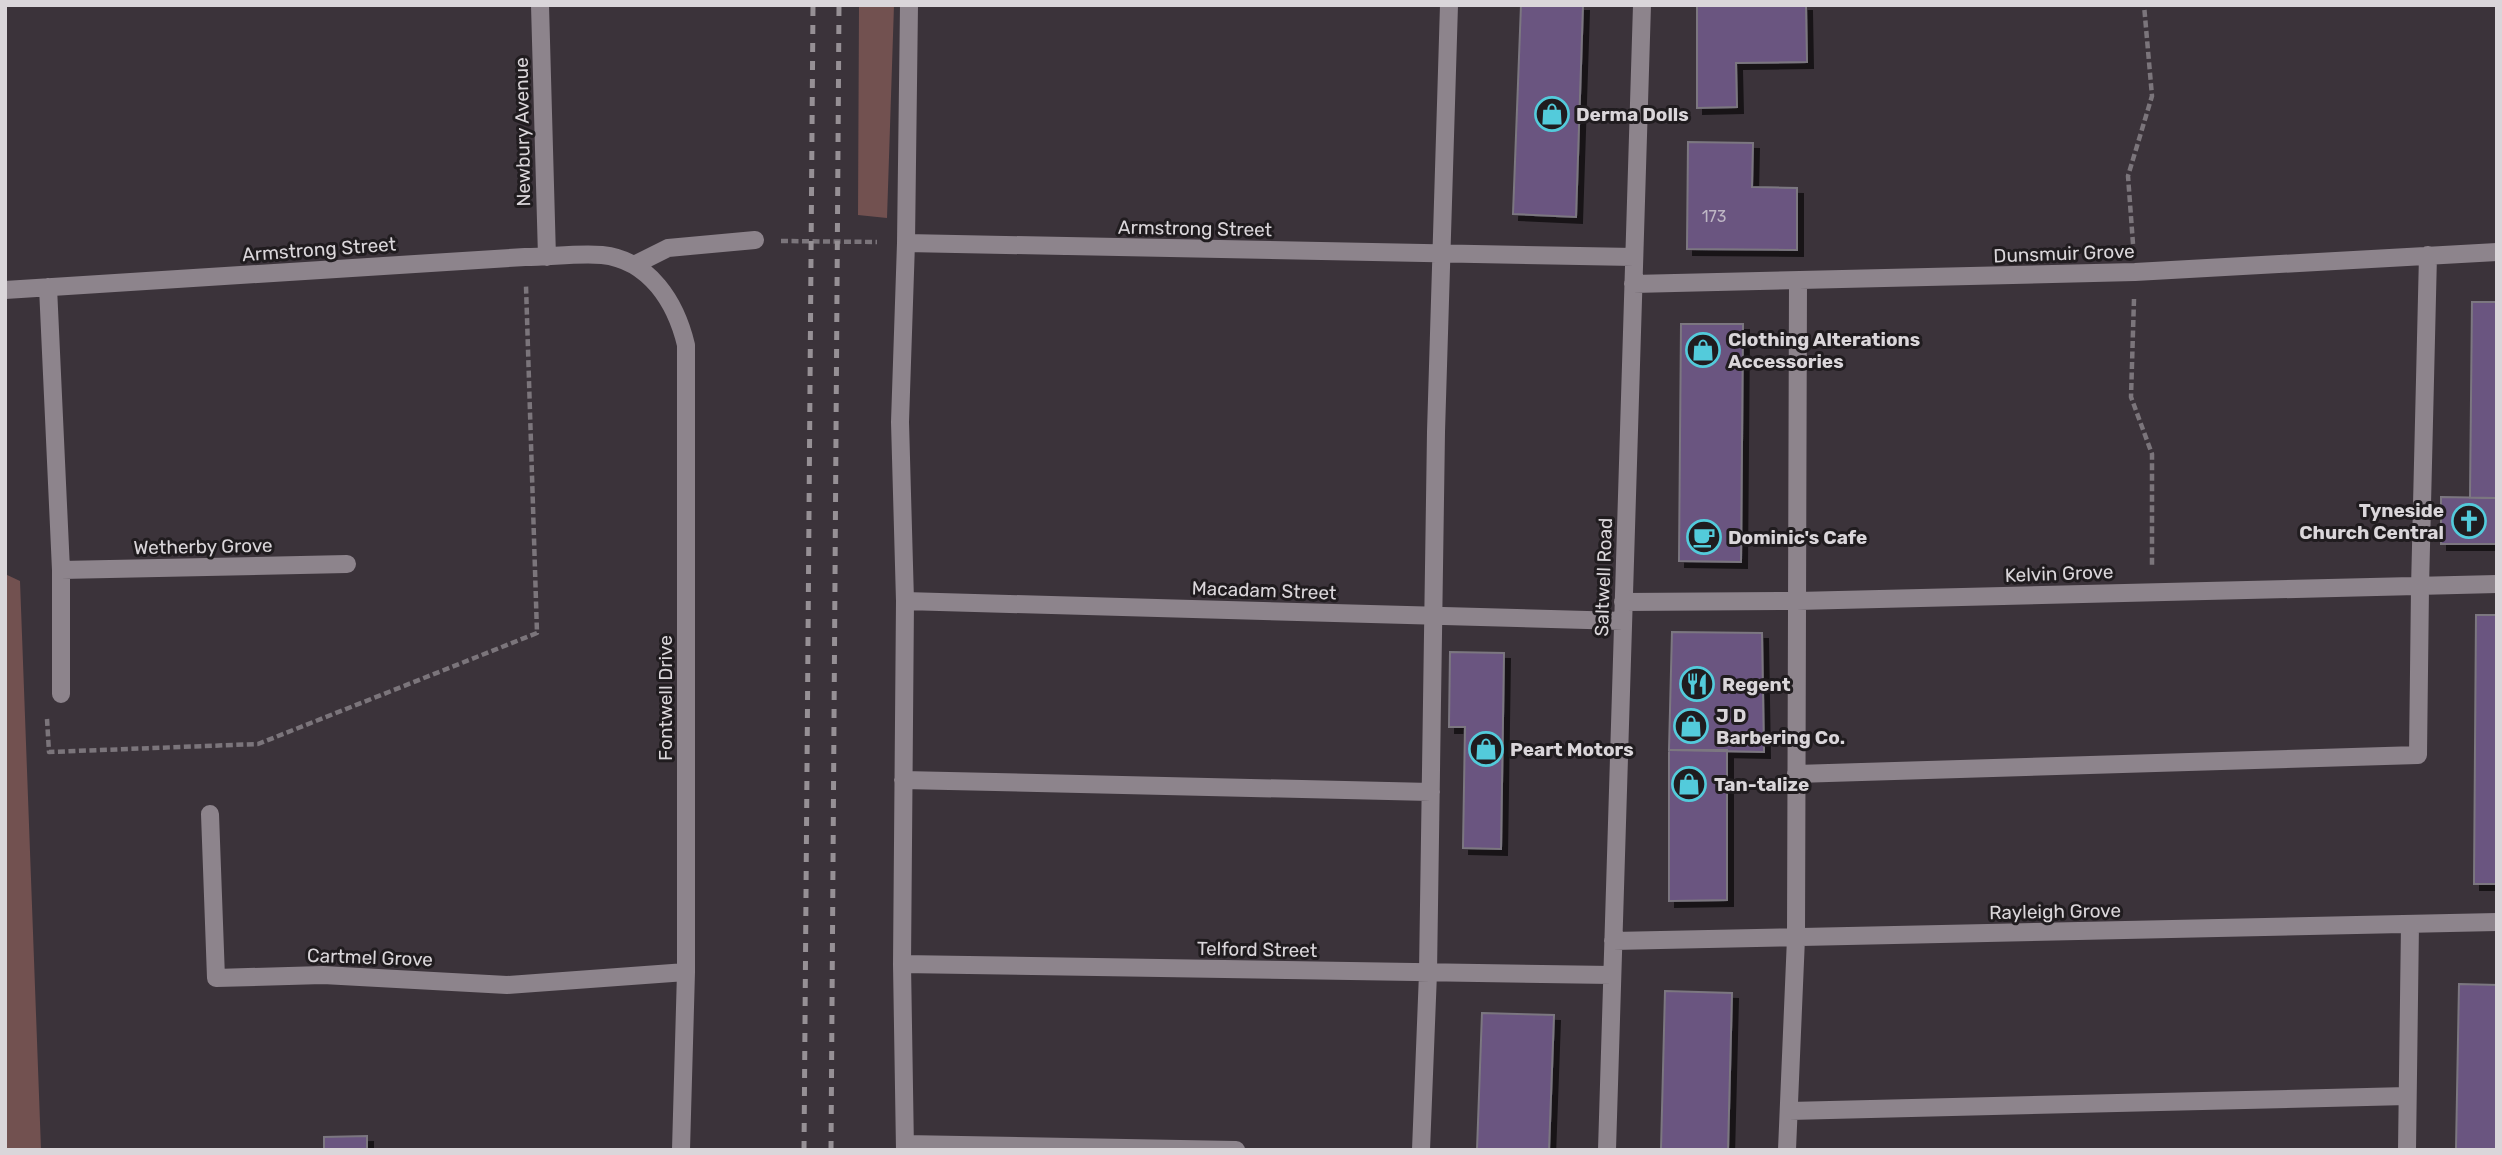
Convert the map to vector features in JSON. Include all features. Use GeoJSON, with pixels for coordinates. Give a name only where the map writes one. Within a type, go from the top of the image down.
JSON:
{"type":"FeatureCollection","features":[{"type":"Feature","properties":{"kind":"street","name":"Newbury Avenue"},"geometry":{"type":"LineString","coordinates":[[540,5],[547,257]]}},
{"type":"Feature","properties":{"kind":"street"},"geometry":{"type":"LineString","coordinates":[[909,5],[906,243],[900,422],[905,601],[902,964],[905,1147],[1236,1150]]}},
{"type":"Feature","properties":{"kind":"street"},"geometry":{"type":"LineString","coordinates":[[1421,1150],[1428,972],[1449,5]]}},
{"type":"Feature","properties":{"kind":"street","name":"Saltwell Road"},"geometry":{"type":"LineString","coordinates":[[1607,1150],[1642,5]]}},
{"type":"Feature","properties":{"kind":"street"},"geometry":{"type":"LineString","coordinates":[[634,265],[668,248],[755,240]]}},
{"type":"Feature","properties":{"kind":"street","name":"Armstrong Street"},"geometry":{"type":"LineString","coordinates":[[906,243],[1634,257]]}},
{"type":"Feature","properties":{"kind":"street","name":"Dunsmuir Grove"},"geometry":{"type":"LineString","coordinates":[[1633,284],[2135,272],[2497,252]]}},
{"type":"Feature","properties":{"kind":"street","name":"Armstrong Street"},"geometry":{"type":"LineString","coordinates":[[5,290],[525,257],[602,255],[634,265]]}},
{"type":"Feature","properties":{"kind":"street"},"geometry":{"type":"LineString","coordinates":[[1796,774],[2418,755],[2428,255]]}},
{"type":"Feature","properties":{"kind":"street","name":"Fontwell Drive"},"geometry":{"type":"LineString","coordinates":[[634,265],[666,295],[680,320],[686,345],[686,972],[681,1150]]}},
{"type":"Feature","properties":{"kind":"street"},"geometry":{"type":"LineString","coordinates":[[1787,1150],[1796,938],[1798,282]]}},
{"type":"Feature","properties":{"kind":"street"},"geometry":{"type":"LineString","coordinates":[[48,287],[61,570],[61,694]]}},
{"type":"Feature","properties":{"kind":"street","name":"Wetherby Grove"},"geometry":{"type":"LineString","coordinates":[[61,570],[347,564]]}},
{"type":"Feature","properties":{"kind":"street","name":"Kelvin Grove"},"geometry":{"type":"LineString","coordinates":[[1623,602],[1797,601],[2497,584]]}},
{"type":"Feature","properties":{"kind":"street","name":"Macadam Street"},"geometry":{"type":"LineString","coordinates":[[905,601],[1623,621]]}},
{"type":"Feature","properties":{"kind":"street"},"geometry":{"type":"LineString","coordinates":[[903,780],[1431,792]]}},
{"type":"Feature","properties":{"kind":"street","name":"Cartmel Grove"},"geometry":{"type":"LineString","coordinates":[[210,814],[216,978],[323,975],[508,985],[686,972]]}},
{"type":"Feature","properties":{"kind":"street","name":"Rayleigh Grove"},"geometry":{"type":"LineString","coordinates":[[1613,941],[2497,922]]}},
{"type":"Feature","properties":{"kind":"street"},"geometry":{"type":"LineString","coordinates":[[2407,1150],[2410,924]]}},
{"type":"Feature","properties":{"kind":"street","name":"Telford Street"},"geometry":{"type":"LineString","coordinates":[[902,964],[1612,975]]}},
{"type":"Feature","properties":{"kind":"street"},"geometry":{"type":"LineString","coordinates":[[1789,1111],[2407,1096]]}},
{"type":"Feature","properties":{"kind":"path"},"geometry":{"type":"LineString","coordinates":[[755,240],[906,243]]}},
{"type":"Feature","properties":{"kind":"path"},"geometry":{"type":"LineString","coordinates":[[61,694],[46,712],[49,752],[258,744],[537,633],[525,257]]}},
{"type":"Feature","properties":{"kind":"shaded area"},"geometry":{"type":"Polygon","coordinates":[[[859,5],[894,5],[887,218],[858,215],[859,5]]]}},
{"type":"Feature","properties":{"kind":"shaded area"},"geometry":{"type":"Polygon","coordinates":[[[5,574],[20,581],[41,1149],[5,1150],[5,574]]]}},
{"type":"Feature","properties":{"kind":"building"},"geometry":{"type":"Polygon","coordinates":[[[1521,5],[1583,5],[1576,217],[1513,214],[1521,5]]]}},
{"type":"Feature","properties":{"kind":"building"},"geometry":{"type":"Polygon","coordinates":[[[1697,5],[1806,5],[1807,62],[1736,63],[1737,107],[1697,108],[1697,5]]]}},
{"type":"Feature","properties":{"kind":"building"},"geometry":{"type":"Polygon","coordinates":[[[1688,142],[1753,143],[1752,187],[1797,188],[1797,250],[1687,249],[1688,142]]]}},
{"type":"Feature","properties":{"kind":"building"},"geometry":{"type":"Polygon","coordinates":[[[2472,302],[2497,302],[2497,498],[2470,498],[2472,302]]]}},
{"type":"Feature","properties":{"kind":"building"},"geometry":{"type":"Polygon","coordinates":[[[1681,324],[1743,324],[1741,562],[1679,561],[1681,324]]]}},
{"type":"Feature","properties":{"kind":"building","name":"Tyneside Church Central"},"geometry":{"type":"Polygon","coordinates":[[[2441,497],[2497,498],[2497,544],[2441,544],[2441,497]]]}},
{"type":"Feature","properties":{"kind":"building"},"geometry":{"type":"Polygon","coordinates":[[[2476,615],[2497,615],[2497,884],[2474,884],[2476,615]]]}},
{"type":"Feature","properties":{"kind":"building"},"geometry":{"type":"Polygon","coordinates":[[[1672,632],[1762,633],[1764,752],[1669,750],[1672,632]]]}},
{"type":"Feature","properties":{"kind":"building"},"geometry":{"type":"Polygon","coordinates":[[[1450,652],[1504,653],[1501,849],[1463,848],[1465,727],[1449,727],[1450,652]]]}},
{"type":"Feature","properties":{"kind":"building"},"geometry":{"type":"Polygon","coordinates":[[[1669,750],[1727,750],[1727,900],[1669,901],[1669,750]]]}},
{"type":"Feature","properties":{"kind":"building"},"geometry":{"type":"Polygon","coordinates":[[[2459,984],[2497,985],[2497,1150],[2456,1150],[2459,984]]]}},
{"type":"Feature","properties":{"kind":"building"},"geometry":{"type":"Polygon","coordinates":[[[1665,991],[1732,993],[1728,1150],[1661,1150],[1665,991]]]}},
{"type":"Feature","properties":{"kind":"building"},"geometry":{"type":"Polygon","coordinates":[[[1482,1013],[1554,1015],[1549,1150],[1477,1150],[1482,1013]]]}},
{"type":"Feature","properties":{"kind":"building"},"geometry":{"type":"Polygon","coordinates":[[[367,1136],[367,1150],[324,1150],[324,1137],[367,1136]]]}},
{"type":"Feature","properties":{"kind":"railway"},"geometry":{"type":"LineString","coordinates":[[804,1150],[813,5]]}},
{"type":"Feature","properties":{"kind":"railway"},"geometry":{"type":"LineString","coordinates":[[831,1150],[839,5]]}},
{"type":"Feature","properties":{"kind":"place","name":"Derma Dolls"},"geometry":{"type":"Point","coordinates":[1552,114]}},
{"type":"Feature","properties":{"kind":"place","name":"Clothing Alterations Accessories"},"geometry":{"type":"Point","coordinates":[1703,350]}},
{"type":"Feature","properties":{"kind":"place","name":"Tyneside Church Central"},"geometry":{"type":"Point","coordinates":[2469,521]}},
{"type":"Feature","properties":{"kind":"place","name":"Dominic's Cafe"},"geometry":{"type":"Point","coordinates":[1704,537]}},
{"type":"Feature","properties":{"kind":"place","name":"Regent"},"geometry":{"type":"Point","coordinates":[1697,684]}},
{"type":"Feature","properties":{"kind":"place","name":"J D Barbering Co."},"geometry":{"type":"Point","coordinates":[1691,726]}},
{"type":"Feature","properties":{"kind":"place","name":"Peart Motors"},"geometry":{"type":"Point","coordinates":[1486,749]}},
{"type":"Feature","properties":{"kind":"place","name":"Tan-talize"},"geometry":{"type":"Point","coordinates":[1689,784]}}]}
